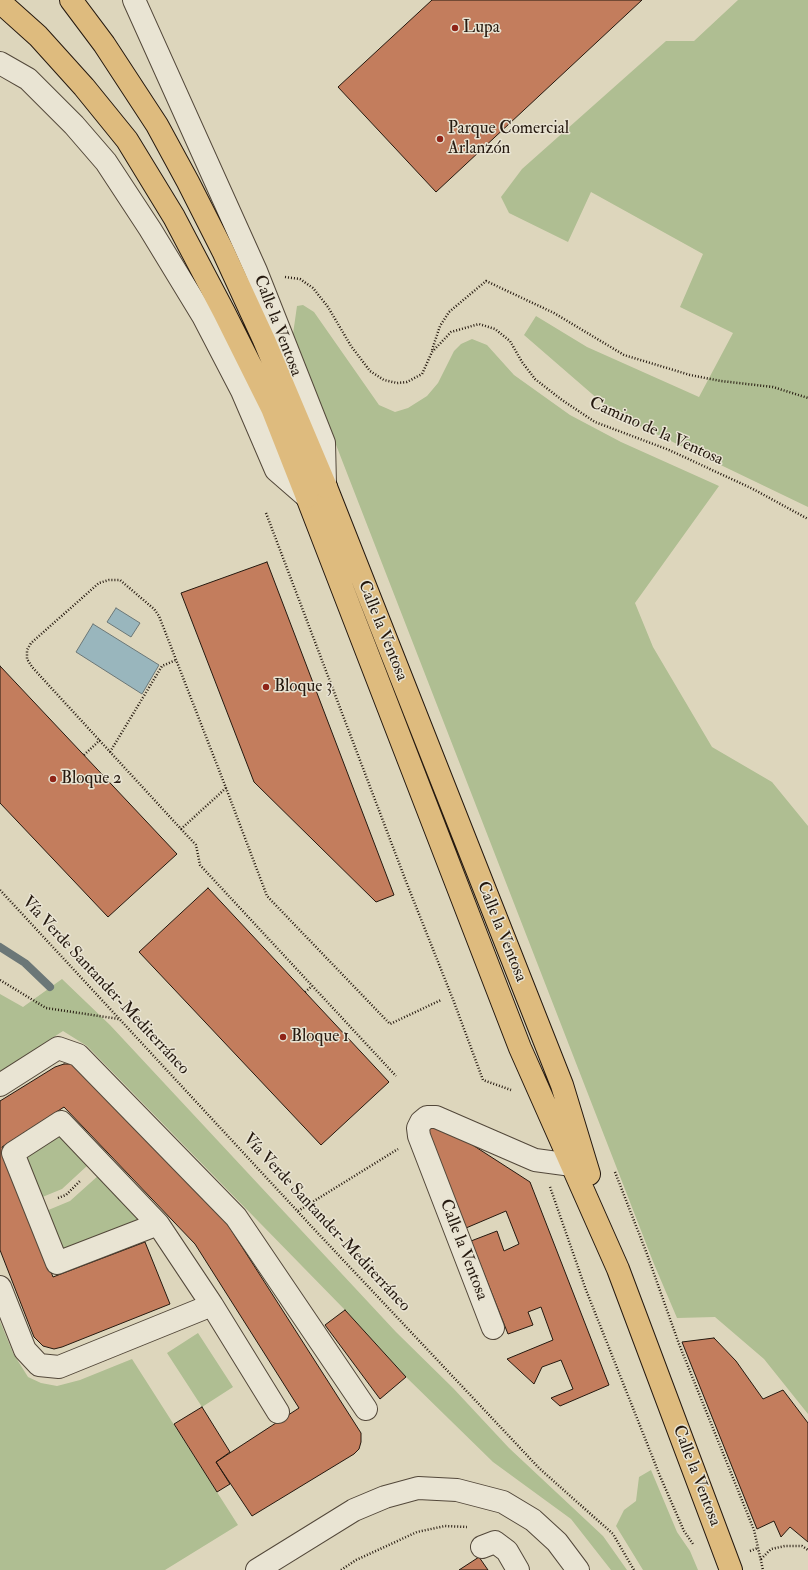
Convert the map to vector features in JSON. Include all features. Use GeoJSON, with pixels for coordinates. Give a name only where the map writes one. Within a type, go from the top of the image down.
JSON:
{"type":"FeatureCollection","features":[{"type":"Feature","properties":{"kind":"main road"},"geometry":{"type":"LineString","coordinates":[[71,0],[104,44],[157,124],[223,251],[264,340],[316,492]]}},
{"type":"Feature","properties":{"kind":"main road"},"geometry":{"type":"LineString","coordinates":[[0,2],[38,36],[84,87],[126,140],[166,204],[224,312],[316,492]]}},
{"type":"Feature","properties":{"kind":"main road","name":"Calle la Ventosa"},"geometry":{"type":"LineString","coordinates":[[316,492],[520,1048],[618,1269],[731,1570]]}},
{"type":"Feature","properties":{"kind":"main road","name":"Calle la Ventosa"},"geometry":{"type":"LineString","coordinates":[[316,492],[562,1085],[618,1269]]}},
{"type":"Feature","properties":{"kind":"street","name":"Calle la Ventosa"},"geometry":{"type":"LineString","coordinates":[[0,63],[28,79],[74,125],[106,162],[150,228],[203,316],[242,391],[276,470],[316,492],[324,443],[259,279],[134,0]]}},
{"type":"Feature","properties":{"kind":"street"},"geometry":{"type":"LineString","coordinates":[[0,1085],[58,1048],[78,1055],[236,1217],[366,1409]]}},
{"type":"Feature","properties":{"kind":"street"},"geometry":{"type":"LineString","coordinates":[[419,1136],[418,1128],[421,1122],[428,1117],[436,1117],[535,1160],[572,1165]]}},
{"type":"Feature","properties":{"kind":"street"},"geometry":{"type":"LineString","coordinates":[[158,1224],[58,1263],[13,1153],[61,1122],[158,1224],[212,1305],[278,1412]]}},
{"type":"Feature","properties":{"kind":"street","name":"Calle la Ventosa"},"geometry":{"type":"LineString","coordinates":[[419,1136],[493,1328]]}},
{"type":"Feature","properties":{"kind":"street"},"geometry":{"type":"LineString","coordinates":[[0,1287],[25,1350],[39,1364],[59,1367],[212,1305]]}},
{"type":"Feature","properties":{"kind":"street"},"geometry":{"type":"LineString","coordinates":[[257,1570],[354,1510],[385,1497],[418,1488],[457,1490],[503,1502],[533,1520],[557,1542],[578,1570]]}},
{"type":"Feature","properties":{"kind":"street"},"geometry":{"type":"LineString","coordinates":[[482,1547],[496,1542],[507,1551],[518,1570]]}},
{"type":"Feature","properties":{"kind":"path","name":"Camino de la Ventosa"},"geometry":{"type":"LineString","coordinates":[[259,279],[274,275],[300,279],[313,288],[328,307],[351,346],[370,371],[384,380],[397,383],[407,382],[422,374],[432,352],[450,332],[479,324],[495,328],[510,341],[522,362],[535,379],[562,400],[595,422],[669,450],[753,489],[808,519]]}},
{"type":"Feature","properties":{"kind":"path"},"geometry":{"type":"LineString","coordinates":[[432,352],[440,326],[449,312],[486,281],[554,314],[624,355],[690,375],[721,381],[773,387],[808,398]]}},
{"type":"Feature","properties":{"kind":"path"},"geometry":{"type":"LineString","coordinates":[[266,513],[483,1080],[514,1091]]}},
{"type":"Feature","properties":{"kind":"path"},"geometry":{"type":"LineString","coordinates":[[396,1076],[200,865],[196,845],[32,667],[27,659],[27,650],[30,643],[99,583],[110,580],[120,580],[154,609],[159,616],[267,896],[390,1024],[441,1000]]}},
{"type":"Feature","properties":{"kind":"path"},"geometry":{"type":"LineString","coordinates":[[110,752],[162,666],[176,660]]}},
{"type":"Feature","properties":{"kind":"path"},"geometry":{"type":"LineString","coordinates":[[84,755],[100,740]]}},
{"type":"Feature","properties":{"kind":"path"},"geometry":{"type":"LineString","coordinates":[[181,829],[226,788]]}},
{"type":"Feature","properties":{"kind":"path","name":"Vía Verde Santander-Mediterráneo"},"geometry":{"type":"LineString","coordinates":[[0,890],[539,1468],[613,1534],[634,1570]]}},
{"type":"Feature","properties":{"kind":"path"},"geometry":{"type":"LineString","coordinates":[[0,980],[46,1008],[119,1019]]}},
{"type":"Feature","properties":{"kind":"path"},"geometry":{"type":"LineString","coordinates":[[305,992],[312,986]]}},
{"type":"Feature","properties":{"kind":"path"},"geometry":{"type":"LineString","coordinates":[[298,1211],[419,1136]]}},
{"type":"Feature","properties":{"kind":"path"},"geometry":{"type":"LineString","coordinates":[[35,1208],[66,1195],[100,1162]]}},
{"type":"Feature","properties":{"kind":"path"},"geometry":{"type":"LineString","coordinates":[[548,1180],[586,1290],[657,1469],[684,1531],[694,1546]]}},
{"type":"Feature","properties":{"kind":"path"},"geometry":{"type":"LineString","coordinates":[[679,1344],[754,1530],[762,1569]]}},
{"type":"Feature","properties":{"kind":"path"},"geometry":{"type":"LineString","coordinates":[[341,1570],[356,1560],[417,1532],[445,1526],[468,1527]]}},
{"type":"Feature","properties":{"kind":"path"},"geometry":{"type":"LineString","coordinates":[[761,1559],[771,1549],[784,1546],[802,1546],[808,1550]]}},
{"type":"Feature","properties":{"kind":"green space"},"geometry":{"type":"Polygon","coordinates":[[[738,0],[808,0],[808,507],[623,418],[599,400],[524,335],[536,316],[587,347],[699,397],[733,333],[680,307],[703,254],[591,192],[568,242],[509,213],[501,197],[522,169],[666,41],[694,41],[738,0]]]}},
{"type":"Feature","properties":{"kind":"green space"},"geometry":{"type":"Polygon","coordinates":[[[303,305],[314,312],[379,405],[395,412],[408,408],[427,396],[438,383],[454,351],[461,344],[472,339],[487,345],[514,375],[570,415],[621,442],[719,486],[635,603],[653,647],[712,747],[772,782],[808,826],[808,1414],[764,1359],[715,1317],[677,1318],[654,1264],[293,334],[297,306],[303,305]]]}},
{"type":"Feature","properties":{"kind":"green space"},"geometry":{"type":"Polygon","coordinates":[[[62,979],[110,1025],[396,1332],[453,1388],[509,1448],[603,1536],[627,1570],[611,1570],[571,1519],[493,1462],[406,1377],[345,1310],[87,1046],[63,1031],[0,1072],[0,994],[23,1007],[62,979]]]}},
{"type":"Feature","properties":{"kind":"green space"},"geometry":{"type":"Polygon","coordinates":[[[60,1135],[88,1165],[62,1189],[40,1198],[24,1158],[60,1135]]]}},
{"type":"Feature","properties":{"kind":"green space"},"geometry":{"type":"Polygon","coordinates":[[[99,1175],[139,1219],[62,1250],[46,1211],[70,1201],[99,1175]]]}},
{"type":"Feature","properties":{"kind":"green space"},"geometry":{"type":"Polygon","coordinates":[[[0,1321],[13,1353],[28,1377],[41,1383],[57,1386],[80,1380],[132,1359],[238,1525],[165,1570],[0,1570],[0,1321]]]}},
{"type":"Feature","properties":{"kind":"green space"},"geometry":{"type":"Polygon","coordinates":[[[198,1333],[233,1387],[202,1407],[167,1353],[198,1333]]]}},
{"type":"Feature","properties":{"kind":"green space"},"geometry":{"type":"Polygon","coordinates":[[[651,1470],[677,1532],[690,1551],[698,1570],[643,1570],[616,1526],[624,1510],[636,1501],[639,1477],[651,1470]]]}},
{"type":"Feature","properties":{"kind":"water"},"geometry":{"type":"Polygon","coordinates":[[[116,608],[140,623],[131,637],[107,622],[116,608]]]}},
{"type":"Feature","properties":{"kind":"water"},"geometry":{"type":"Polygon","coordinates":[[[93,624],[159,665],[142,694],[76,652],[93,624]]]}},
{"type":"Feature","properties":{"kind":"building","name":"Parque Comercial Arlanzón"},"geometry":{"type":"Polygon","coordinates":[[[432,0],[642,0],[436,192],[338,87],[432,0]]]}},
{"type":"Feature","properties":{"kind":"building","name":"Bloque 3"},"geometry":{"type":"Polygon","coordinates":[[[267,562],[394,895],[376,902],[254,782],[181,593],[267,562]]]}},
{"type":"Feature","properties":{"kind":"building","name":"Bloque 2"},"geometry":{"type":"Polygon","coordinates":[[[0,666],[177,854],[108,917],[0,803],[0,666]]]}},
{"type":"Feature","properties":{"kind":"building","name":"Bloque 1"},"geometry":{"type":"Polygon","coordinates":[[[208,888],[389,1082],[321,1145],[139,952],[208,888]]]}},
{"type":"Feature","properties":{"kind":"building"},"geometry":{"type":"Polygon","coordinates":[[[64,1064],[72,1064],[82,1070],[228,1225],[361,1433],[359,1449],[354,1454],[252,1516],[216,1462],[299,1408],[195,1244],[64,1107],[2,1147],[53,1277],[145,1242],[170,1304],[54,1349],[43,1346],[34,1337],[0,1250],[0,1101],[55,1067],[64,1064]]]}},
{"type":"Feature","properties":{"kind":"building"},"geometry":{"type":"Polygon","coordinates":[[[431,1126],[471,1144],[530,1182],[609,1385],[560,1406],[551,1398],[573,1389],[561,1360],[542,1367],[534,1384],[507,1359],[553,1340],[541,1307],[528,1312],[533,1325],[508,1334],[471,1241],[497,1231],[504,1251],[519,1244],[506,1211],[466,1228],[428,1132],[431,1126]]]}},
{"type":"Feature","properties":{"kind":"building"},"geometry":{"type":"Polygon","coordinates":[[[345,1310],[406,1377],[380,1399],[325,1325],[345,1310]]]}},
{"type":"Feature","properties":{"kind":"building"},"geometry":{"type":"Polygon","coordinates":[[[714,1338],[736,1361],[763,1399],[783,1390],[808,1423],[808,1542],[790,1527],[781,1537],[774,1521],[757,1529],[682,1342],[714,1338]]]}},
{"type":"Feature","properties":{"kind":"building"},"geometry":{"type":"Polygon","coordinates":[[[202,1407],[230,1452],[216,1462],[230,1484],[217,1492],[174,1424],[202,1407]]]}},
{"type":"Feature","properties":{"kind":"building"},"geometry":{"type":"Polygon","coordinates":[[[479,1557],[488,1570],[459,1570],[479,1557]]]}},
{"type":"Feature","properties":{"kind":"waterway"},"geometry":{"type":"LineString","coordinates":[[0,947],[25,963],[50,987]]}},
{"type":"Feature","properties":{"kind":"place","name":"Lupa"},"geometry":{"type":"Point","coordinates":[455,28]}},
{"type":"Feature","properties":{"kind":"place","name":"Parque Comercial Arlanzón"},"geometry":{"type":"Point","coordinates":[440,139]}},
{"type":"Feature","properties":{"kind":"place","name":"Bloque 3"},"geometry":{"type":"Point","coordinates":[266,687]}},
{"type":"Feature","properties":{"kind":"place","name":"Bloque 2"},"geometry":{"type":"Point","coordinates":[53,779]}},
{"type":"Feature","properties":{"kind":"place","name":"Bloque 1"},"geometry":{"type":"Point","coordinates":[283,1037]}}]}
